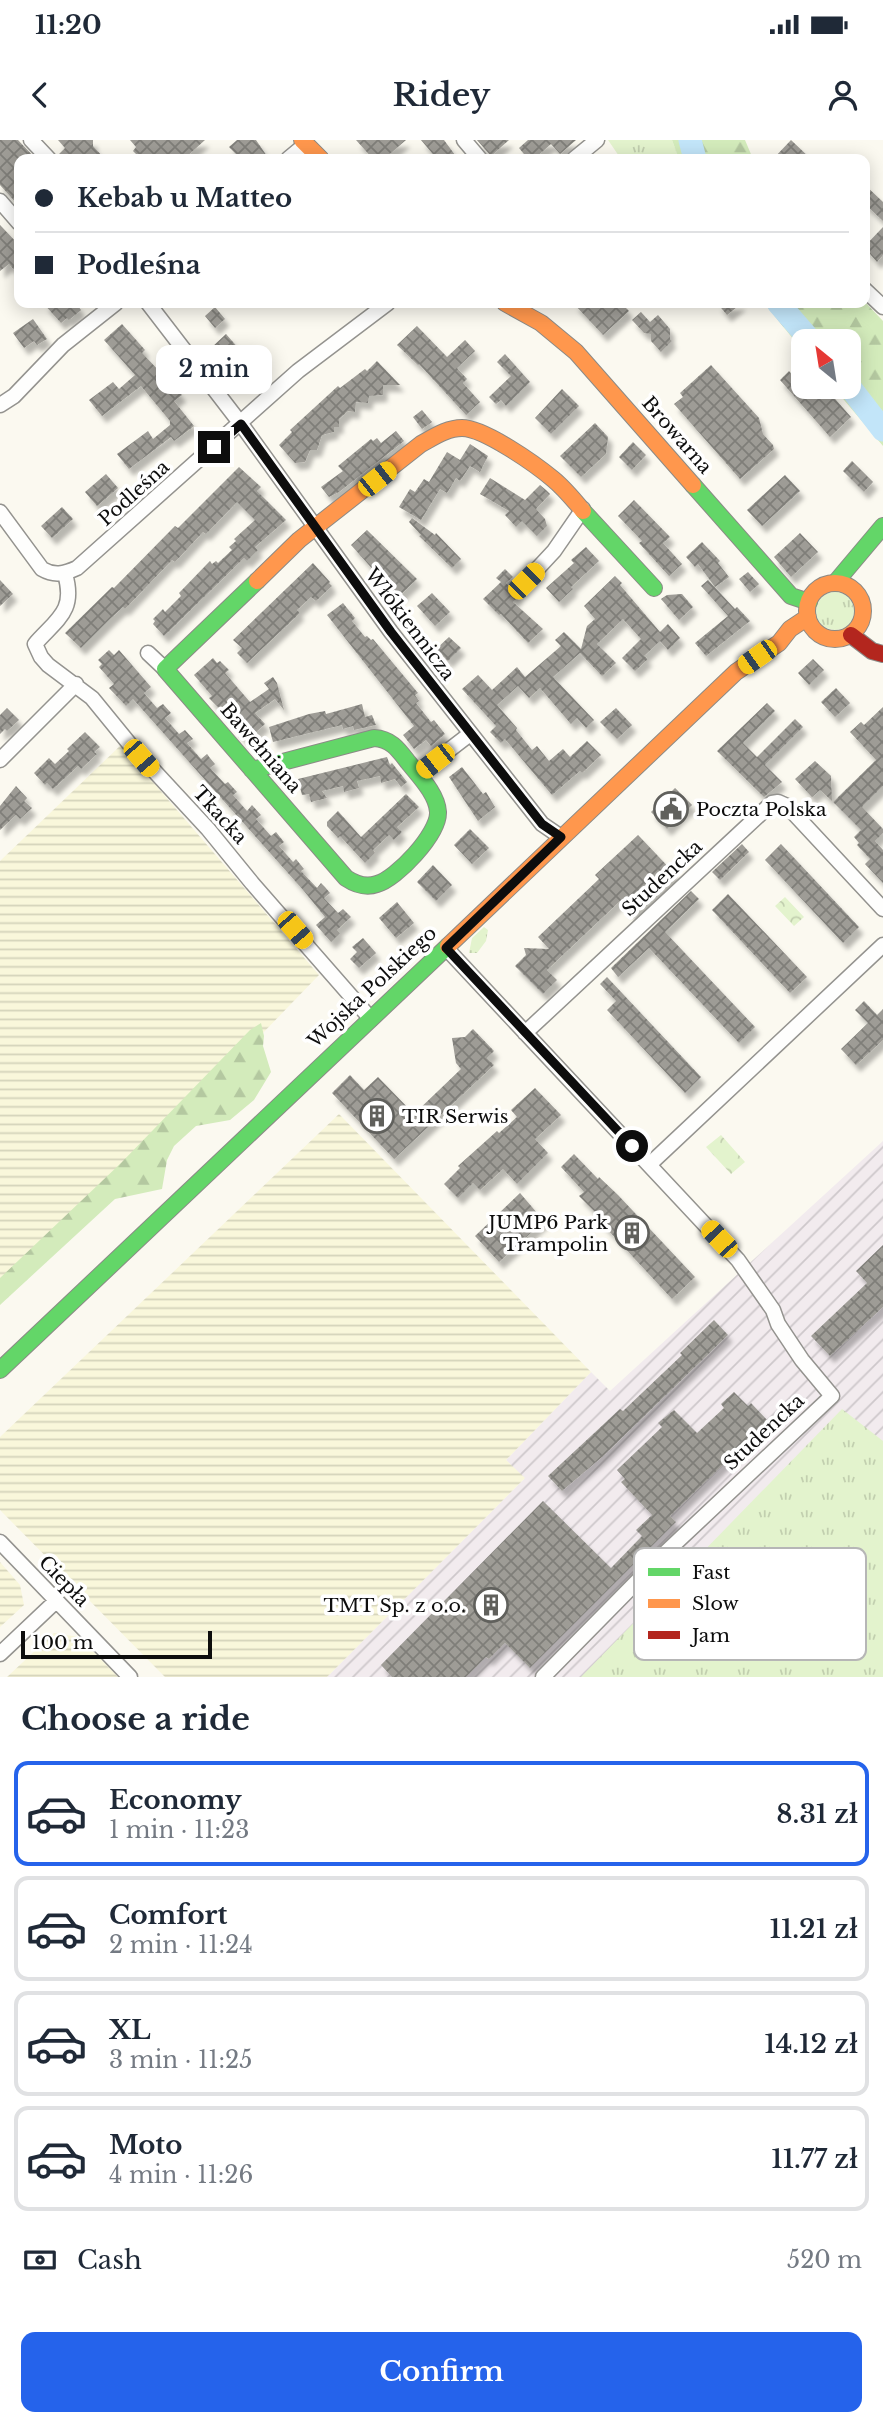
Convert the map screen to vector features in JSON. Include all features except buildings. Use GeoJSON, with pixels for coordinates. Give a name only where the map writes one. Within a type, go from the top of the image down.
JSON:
{"type":"FeatureCollection","features":[{"type":"Feature","properties":{"kind":"street"},"geometry":{"type":"LineString","coordinates":[[31,140],[44,154]]}},
{"type":"Feature","properties":{"kind":"street"},"geometry":{"type":"LineString","coordinates":[[464,140],[476,154]]}},
{"type":"Feature","properties":{"kind":"street"},"geometry":{"type":"LineString","coordinates":[[580,154],[597,140]]}},
{"type":"Feature","properties":{"kind":"street"},"geometry":{"type":"LineString","coordinates":[[0,201],[14,216]]}},
{"type":"Feature","properties":{"kind":"street"},"geometry":{"type":"LineString","coordinates":[[870,295],[883,307]]}},
{"type":"Feature","properties":{"kind":"street"},"geometry":{"type":"LineString","coordinates":[[0,405],[14,396],[63,345],[110,308]]}},
{"type":"Feature","properties":{"kind":"street","name":"Włókiennicza"},"geometry":{"type":"LineString","coordinates":[[152,308],[241,424],[391,632],[542,824],[561,837]]}},
{"type":"Feature","properties":{"kind":"street","name":"Podleśna"},"geometry":{"type":"LineString","coordinates":[[65,574],[88,559],[298,371],[381,308]]}},
{"type":"Feature","properties":{"kind":"street","name":"Browarna"},"geometry":{"type":"LineString","coordinates":[[514,308],[541,323],[576,352],[791,596],[808,609]]}},
{"type":"Feature","properties":{"kind":"street"},"geometry":{"type":"LineString","coordinates":[[148,653],[165,669],[315,527],[426,441],[455,428],[480,433],[531,462],[555,480],[654,588]]}},
{"type":"Feature","properties":{"kind":"street"},"geometry":{"type":"LineString","coordinates":[[526,581],[554,551],[583,509]]}},
{"type":"Feature","properties":{"kind":"street"},"geometry":{"type":"LineString","coordinates":[[0,512],[42,569],[50,573],[65,574]]}},
{"type":"Feature","properties":{"kind":"street"},"geometry":{"type":"LineString","coordinates":[[835,583],[852,567],[863,548],[883,526]]}},
{"type":"Feature","properties":{"kind":"street"},"geometry":{"type":"LineString","coordinates":[[857,593],[862,573],[883,539]]}},
{"type":"Feature","properties":{"kind":"street","name":"Tkacka"},"geometry":{"type":"LineString","coordinates":[[65,574],[70,590],[66,608],[34,644],[41,657],[92,698],[138,755],[208,830],[372,1018]]}},
{"type":"Feature","properties":{"kind":"street"},"geometry":{"type":"LineString","coordinates":[[835,583],[847,586],[857,593],[863,608],[856,629],[835,639],[819,634],[810,623],[808,609],[816,591],[835,583]]}},
{"type":"Feature","properties":{"kind":"street","name":"Wojska Polskiego"},"geometry":{"type":"LineString","coordinates":[[0,1370],[736,673],[779,643],[808,609]]}},
{"type":"Feature","properties":{"kind":"street"},"geometry":{"type":"LineString","coordinates":[[856,629],[875,639],[883,654]]}},
{"type":"Feature","properties":{"kind":"street","name":"Wojska Polskiego"},"geometry":{"type":"LineString","coordinates":[[779,643],[819,634]]}},
{"type":"Feature","properties":{"kind":"street","name":"Bawełniana"},"geometry":{"type":"LineString","coordinates":[[165,669],[252,770],[346,878],[362,886],[372,886],[385,881],[435,830],[438,811],[418,774],[393,744],[377,738],[252,770]]}},
{"type":"Feature","properties":{"kind":"street"},"geometry":{"type":"LineString","coordinates":[[0,760],[76,684]]}},
{"type":"Feature","properties":{"kind":"street"},"geometry":{"type":"LineString","coordinates":[[418,774],[470,734]]}},
{"type":"Feature","properties":{"kind":"street","name":"Studencka"},"geometry":{"type":"LineString","coordinates":[[526,1033],[772,803],[778,802],[787,806],[883,909]]}},
{"type":"Feature","properties":{"kind":"street"},"geometry":{"type":"LineString","coordinates":[[650,1164],[883,945]]}},
{"type":"Feature","properties":{"kind":"street","name":"Studencka"},"geometry":{"type":"LineString","coordinates":[[446,948],[738,1260],[773,1310],[778,1324],[802,1360],[832,1396],[670,1548]]}},
{"type":"Feature","properties":{"kind":"street","name":"Ciepła"},"geometry":{"type":"LineString","coordinates":[[0,1542],[130,1677]]}},
{"type":"Feature","properties":{"kind":"street","name":"Studencka"},"geometry":{"type":"LineString","coordinates":[[543,1677],[634,1585]]}},
{"type":"Feature","properties":{"kind":"street"},"geometry":{"type":"LineString","coordinates":[[0,1654],[57,1601]]}},
{"type":"Feature","properties":{"kind":"shaded area"},"geometry":{"type":"Polygon","coordinates":[[[121,745],[319,975],[200,1098],[0,1281],[0,861],[121,745]]]}},
{"type":"Feature","properties":{"kind":"shaded area"},"geometry":{"type":"Polygon","coordinates":[[[339,1114],[591,1372],[506,1460],[525,1478],[327,1677],[165,1677],[0,1510],[0,1437],[339,1114]]]}},
{"type":"Feature","properties":{"kind":"shaded area"},"geometry":{"type":"Polygon","coordinates":[[[883,1141],[883,1446],[769,1548],[634,1548],[634,1660],[643,1660],[624,1677],[327,1677],[524,1479],[506,1460],[591,1372],[610,1391],[883,1141]]]}},
{"type":"Feature","properties":{"kind":"shaded area"},"geometry":{"type":"Polygon","coordinates":[[[0,1562],[20,1585],[24,1605],[0,1627],[0,1562]]]}},
{"type":"Feature","properties":{"kind":"shaded area"},"geometry":{"type":"Polygon","coordinates":[[[54,1633],[79,1637],[118,1677],[7,1677],[54,1633]]]}},
{"type":"Feature","properties":{"kind":"green space"},"geometry":{"type":"Polygon","coordinates":[[[608,140],[672,140],[677,154],[618,154],[608,140]]]}},
{"type":"Feature","properties":{"kind":"green space"},"geometry":{"type":"Polygon","coordinates":[[[672,140],[745,140],[751,154],[677,154],[672,140]]]}},
{"type":"Feature","properties":{"kind":"green space"},"geometry":{"type":"Polygon","coordinates":[[[870,307],[883,321],[883,446],[843,399],[861,399],[861,329],[791,329],[791,336],[768,308],[870,307]]]}},
{"type":"Feature","properties":{"kind":"green space"},"geometry":{"type":"Polygon","coordinates":[[[835,592],[849,597],[854,611],[849,625],[835,630],[821,625],[816,611],[821,597],[835,592]]]}},
{"type":"Feature","properties":{"kind":"green space"},"geometry":{"type":"Polygon","coordinates":[[[785,897],[804,917],[794,926],[775,906],[785,897]]]}},
{"type":"Feature","properties":{"kind":"green space"},"geometry":{"type":"Polygon","coordinates":[[[484,927],[488,930],[486,941],[477,953],[469,953],[472,938],[484,927]]]}},
{"type":"Feature","properties":{"kind":"green space"},"geometry":{"type":"Polygon","coordinates":[[[261,1023],[263,1046],[271,1072],[254,1100],[230,1120],[196,1126],[174,1146],[167,1160],[162,1189],[115,1199],[0,1305],[0,1278],[121,1163],[250,1030],[261,1023]]]}},
{"type":"Feature","properties":{"kind":"green space"},"geometry":{"type":"Polygon","coordinates":[[[721,1135],[745,1162],[731,1174],[706,1147],[721,1135]]]}},
{"type":"Feature","properties":{"kind":"green space"},"geometry":{"type":"Polygon","coordinates":[[[842,1409],[883,1441],[883,1677],[581,1677],[634,1623],[634,1660],[866,1660],[866,1548],[707,1548],[842,1409]]]}},
{"type":"Feature","properties":{"kind":"waterway"},"geometry":{"type":"LineString","coordinates":[[690,140],[694,154]]}},
{"type":"Feature","properties":{"kind":"waterway"},"geometry":{"type":"LineString","coordinates":[[782,308],[801,329]]}},
{"type":"Feature","properties":{"kind":"waterway"},"geometry":{"type":"LineString","coordinates":[[859,399],[883,430]]}},
{"type":"Feature","properties":{"kind":"traffic: fast"},"geometry":{"type":"LineString","coordinates":[[693,485],[791,596],[809,602]]}},
{"type":"Feature","properties":{"kind":"traffic: fast"},"geometry":{"type":"LineString","coordinates":[[583,511],[654,588]]}},
{"type":"Feature","properties":{"kind":"traffic: fast"},"geometry":{"type":"LineString","coordinates":[[835,583],[883,526]]}},
{"type":"Feature","properties":{"kind":"traffic: fast"},"geometry":{"type":"LineString","coordinates":[[252,770],[374,738],[380,739],[397,749],[427,786],[437,805],[436,821],[424,843],[395,874],[369,886],[349,880],[346,878],[165,669],[257,581]]}},
{"type":"Feature","properties":{"kind":"traffic: fast"},"geometry":{"type":"LineString","coordinates":[[0,1370],[448,946]]}},
{"type":"Feature","properties":{"kind":"traffic: slow"},"geometry":{"type":"LineString","coordinates":[[302,140],[316,154]]}},
{"type":"Feature","properties":{"kind":"traffic: slow"},"geometry":{"type":"LineString","coordinates":[[514,308],[541,323],[576,352],[693,485]]}},
{"type":"Feature","properties":{"kind":"traffic: slow"},"geometry":{"type":"LineString","coordinates":[[257,581],[299,540],[421,444],[451,430],[471,430],[509,448],[553,479],[583,511]]}},
{"type":"Feature","properties":{"kind":"traffic: slow"},"geometry":{"type":"LineString","coordinates":[[835,583],[846,585],[855,591],[861,600],[863,611],[861,622],[855,631],[846,637],[835,639],[824,637],[815,631],[809,622],[807,611],[809,600],[815,591],[824,585],[835,583]]}},
{"type":"Feature","properties":{"kind":"traffic: slow"},"geometry":{"type":"LineString","coordinates":[[448,946],[736,672],[779,643],[790,629],[808,617]]}},
{"type":"Feature","properties":{"kind":"traffic: jam"},"geometry":{"type":"LineString","coordinates":[[851,635],[872,651],[883,654]]}},
{"type":"Feature","properties":{"kind":"place","name":"Poczta Polska"},"geometry":{"type":"Point","coordinates":[671,809]}},
{"type":"Feature","properties":{"kind":"place","name":"TIR Serwis"},"geometry":{"type":"Point","coordinates":[377,1116]}},
{"type":"Feature","properties":{"kind":"place","name":"JUMP6 Park Trampolin"},"geometry":{"type":"Point","coordinates":[632,1233]}},
{"type":"Feature","properties":{"kind":"place","name":"TMT Sp. z o.o."},"geometry":{"type":"Point","coordinates":[491,1605]}},
{"type":"Feature","properties":{"kind":"route"},"geometry":{"type":"LineString","coordinates":[[214,447],[241,424],[391,632],[470,734],[542,824],[561,837],[446,948],[632,1146]]}}]}
